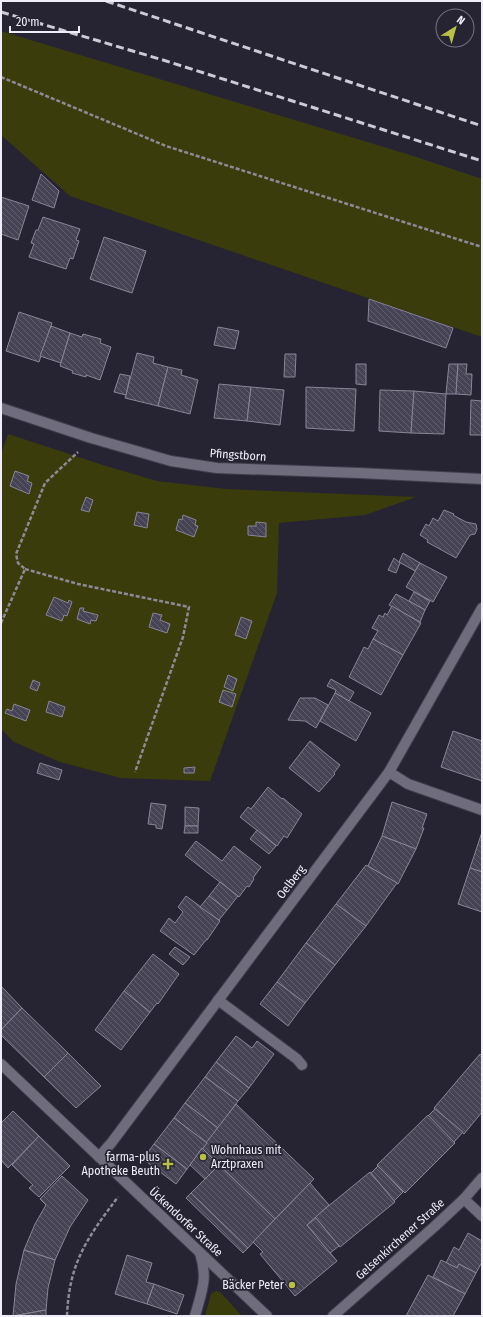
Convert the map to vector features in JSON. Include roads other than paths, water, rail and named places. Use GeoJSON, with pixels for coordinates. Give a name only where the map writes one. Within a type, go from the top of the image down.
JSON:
{"type":"FeatureCollection","features":[{"type":"Feature","properties":{"kind":"street","name":"Pfingstborn"},"geometry":{"type":"LineString","coordinates":[[1,408],[91,438],[171,462],[217,468],[359,472],[482,479]]}},
{"type":"Feature","properties":{"kind":"street","name":"Oelberg"},"geometry":{"type":"LineString","coordinates":[[99,1157],[112,1142],[389,772],[482,608]]}},
{"type":"Feature","properties":{"kind":"street"},"geometry":{"type":"LineString","coordinates":[[389,772],[408,784],[482,810]]}},
{"type":"Feature","properties":{"kind":"street"},"geometry":{"type":"LineString","coordinates":[[218,1000],[297,1059],[302,1065]]}},
{"type":"Feature","properties":{"kind":"street","name":"Ückendorfer Straße"},"geometry":{"type":"LineString","coordinates":[[1,1064],[267,1316]]}},
{"type":"Feature","properties":{"kind":"street","name":"Gelsenkirchener Straße"},"geometry":{"type":"LineString","coordinates":[[334,1316],[464,1199],[482,1178]]}},
{"type":"Feature","properties":{"kind":"street"},"geometry":{"type":"LineString","coordinates":[[464,1199],[482,1216]]}},
{"type":"Feature","properties":{"kind":"street"},"geometry":{"type":"LineString","coordinates":[[195,1316],[205,1280],[205,1269],[200,1253]]}},
{"type":"Feature","properties":{"kind":"railway"},"geometry":{"type":"LineString","coordinates":[[106,1],[482,126]]}},
{"type":"Feature","properties":{"kind":"railway"},"geometry":{"type":"LineString","coordinates":[[1,12],[163,60],[482,161]]}},
{"type":"Feature","properties":{"kind":"place","name":"Wohnhaus mit Arztpraxen"},"geometry":{"type":"Point","coordinates":[203,1157]}},
{"type":"Feature","properties":{"kind":"place","name":"farma-plus Apotheke Beuth"},"geometry":{"type":"Point","coordinates":[168,1164]}},
{"type":"Feature","properties":{"kind":"place","name":"Bäcker Peter"},"geometry":{"type":"Point","coordinates":[292,1285]}}]}
